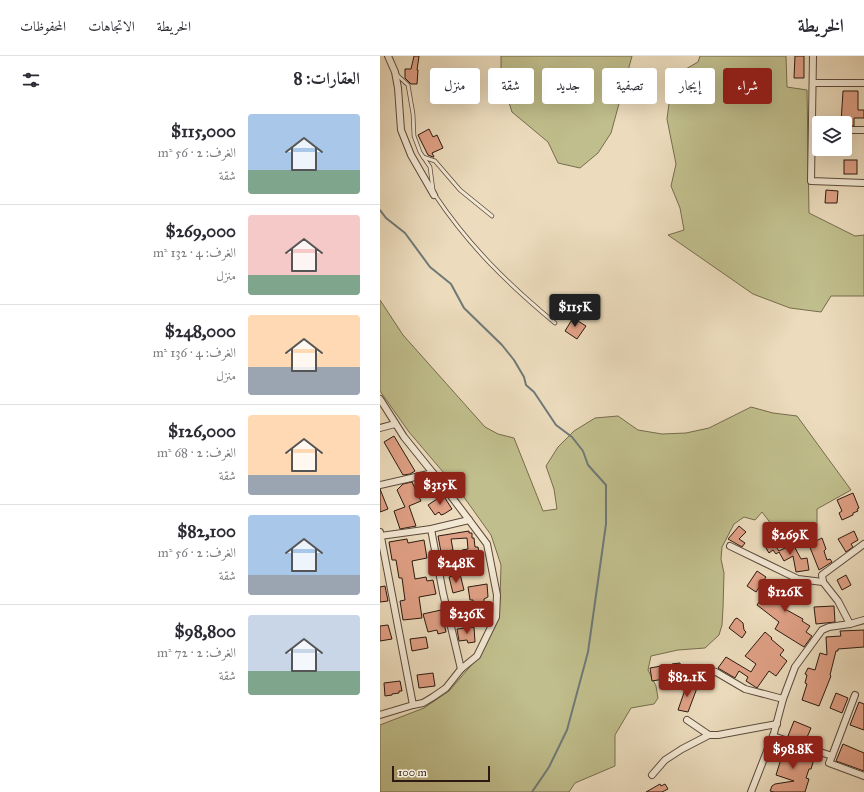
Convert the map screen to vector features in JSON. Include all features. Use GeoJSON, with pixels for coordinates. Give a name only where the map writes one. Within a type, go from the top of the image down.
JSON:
{"type":"FeatureCollection","features":[{"type":"Feature","properties":{"kind":"street"},"geometry":{"type":"LineString","coordinates":[[388,56],[395,72],[398,88],[401,130],[411,155],[434,195]]}},
{"type":"Feature","properties":{"kind":"street"},"geometry":{"type":"LineString","coordinates":[[812,116],[813,56]]}},
{"type":"Feature","properties":{"kind":"street"},"geometry":{"type":"LineString","coordinates":[[813,83],[864,83]]}},
{"type":"Feature","properties":{"kind":"street"},"geometry":{"type":"LineString","coordinates":[[812,130],[811,181],[864,183]]}},
{"type":"Feature","properties":{"kind":"street"},"geometry":{"type":"LineString","coordinates":[[852,130],[864,130]]}},
{"type":"Feature","properties":{"kind":"street"},"geometry":{"type":"LineString","coordinates":[[380,399],[395,424],[409,443],[487,544],[497,595],[496,617],[477,656],[461,669],[446,688],[423,703],[380,715]]}},
{"type":"Feature","properties":{"kind":"street"},"geometry":{"type":"LineString","coordinates":[[380,428],[395,424]]}},
{"type":"Feature","properties":{"kind":"street"},"geometry":{"type":"LineString","coordinates":[[380,485],[433,473]]}},
{"type":"Feature","properties":{"kind":"street"},"geometry":{"type":"LineString","coordinates":[[413,705],[381,534],[431,529],[469,520]]}},
{"type":"Feature","properties":{"kind":"street"},"geometry":{"type":"LineString","coordinates":[[431,529],[443,593],[461,669]]}},
{"type":"Feature","properties":{"kind":"street"},"geometry":{"type":"LineString","coordinates":[[850,624],[838,601],[823,582],[822,575],[864,544]]}},
{"type":"Feature","properties":{"kind":"street"},"geometry":{"type":"LineString","coordinates":[[730,546],[798,579],[823,582]]}},
{"type":"Feature","properties":{"kind":"street"},"geometry":{"type":"LineString","coordinates":[[751,792],[773,736],[783,699],[795,667],[818,633],[825,628],[864,620]]}},
{"type":"Feature","properties":{"kind":"street"},"geometry":{"type":"LineString","coordinates":[[669,686],[690,673],[709,670],[716,672],[745,689],[783,699]]}},
{"type":"Feature","properties":{"kind":"street"},"geometry":{"type":"LineString","coordinates":[[855,695],[829,763],[864,776]]}},
{"type":"Feature","properties":{"kind":"street"},"geometry":{"type":"LineString","coordinates":[[687,720],[709,734],[718,735],[777,724]]}},
{"type":"Feature","properties":{"kind":"street"},"geometry":{"type":"LineString","coordinates":[[652,775],[665,760],[709,734]]}},
{"type":"Feature","properties":{"kind":"street"},"geometry":{"type":"LineString","coordinates":[[773,736],[832,756]]}},
{"type":"Feature","properties":{"kind":"lane"},"geometry":{"type":"LineString","coordinates":[[395,72],[408,85],[413,114],[414,136],[423,157],[430,167],[434,195],[450,219],[476,250],[514,288],[555,323]]}},
{"type":"Feature","properties":{"kind":"lane"},"geometry":{"type":"LineString","coordinates":[[423,157],[435,161],[460,190],[492,216]]}},
{"type":"Feature","properties":{"kind":"shaded area"},"geometry":{"type":"Polygon","coordinates":[[[501,56],[632,56],[629,68],[602,68],[602,104],[619,104],[611,133],[598,153],[580,168],[558,163],[548,142],[512,112],[509,104],[534,104],[534,68],[501,68],[501,56]]]}},
{"type":"Feature","properties":{"kind":"shaded area"},"geometry":{"type":"Polygon","coordinates":[[[700,56],[786,56],[787,87],[807,90],[809,213],[855,236],[864,235],[864,296],[831,296],[821,312],[790,308],[753,294],[668,235],[684,230],[680,208],[671,186],[676,164],[667,119],[669,104],[715,104],[715,68],[688,68],[698,62],[700,56]]]}},
{"type":"Feature","properties":{"kind":"shaded area"},"geometry":{"type":"Polygon","coordinates":[[[380,300],[403,335],[485,427],[498,434],[514,438],[543,511],[557,509],[554,489],[546,466],[558,447],[574,431],[595,418],[618,416],[638,430],[662,434],[686,433],[709,428],[751,407],[773,413],[797,416],[851,490],[817,509],[817,526],[803,538],[785,542],[762,512],[755,520],[744,517],[734,524],[722,547],[721,559],[724,573],[723,608],[722,625],[719,635],[705,648],[678,650],[651,656],[648,670],[656,686],[658,698],[654,704],[631,708],[615,735],[615,766],[575,783],[569,792],[380,792],[380,725],[424,708],[449,691],[474,662],[490,635],[500,599],[501,565],[491,535],[461,493],[409,432],[380,391],[380,300]]]}},
{"type":"Feature","properties":{"kind":"building"},"geometry":{"type":"Polygon","coordinates":[[[414,56],[419,56],[417,84],[411,84],[405,78],[405,69],[411,69],[414,56]]]}},
{"type":"Feature","properties":{"kind":"building"},"geometry":{"type":"Polygon","coordinates":[[[795,56],[804,56],[804,78],[794,78],[795,56]]]}},
{"type":"Feature","properties":{"kind":"building"},"geometry":{"type":"Polygon","coordinates":[[[843,91],[858,91],[858,110],[864,110],[864,118],[854,118],[854,126],[852,126],[852,116],[841,116],[843,91]]]}},
{"type":"Feature","properties":{"kind":"building"},"geometry":{"type":"Polygon","coordinates":[[[429,129],[433,137],[437,135],[443,148],[432,153],[434,157],[428,155],[418,135],[429,129]]]}},
{"type":"Feature","properties":{"kind":"building"},"geometry":{"type":"Polygon","coordinates":[[[844,160],[857,160],[857,174],[844,174],[844,160]]]}},
{"type":"Feature","properties":{"kind":"building"},"geometry":{"type":"Polygon","coordinates":[[[826,190],[838,191],[837,203],[825,203],[826,190]]]}},
{"type":"Feature","properties":{"kind":"building"},"geometry":{"type":"Polygon","coordinates":[[[573,318],[586,326],[577,339],[565,331],[573,318]]]}},
{"type":"Feature","properties":{"kind":"building"},"geometry":{"type":"Polygon","coordinates":[[[394,436],[415,471],[410,474],[403,475],[384,442],[394,436]]]}},
{"type":"Feature","properties":{"kind":"building"},"geometry":{"type":"Polygon","coordinates":[[[412,482],[421,501],[409,506],[416,526],[400,529],[394,511],[405,507],[397,490],[403,484],[412,482]]]}},
{"type":"Feature","properties":{"kind":"building"},"geometry":{"type":"Polygon","coordinates":[[[380,489],[388,509],[380,512],[380,489]]]}},
{"type":"Feature","properties":{"kind":"building"},"geometry":{"type":"Polygon","coordinates":[[[853,493],[859,508],[857,509],[858,511],[842,520],[839,513],[842,511],[837,500],[853,493]]]}},
{"type":"Feature","properties":{"kind":"building"},"geometry":{"type":"Polygon","coordinates":[[[443,495],[452,509],[444,514],[441,515],[439,512],[435,515],[428,505],[443,495]]]}},
{"type":"Feature","properties":{"kind":"building"},"geometry":{"type":"Polygon","coordinates":[[[739,526],[746,532],[739,539],[745,543],[742,547],[728,539],[739,526]]]}},
{"type":"Feature","properties":{"kind":"building"},"geometry":{"type":"Polygon","coordinates":[[[469,531],[469,533],[472,533],[472,538],[474,538],[475,547],[478,547],[480,558],[464,561],[462,550],[468,549],[467,538],[451,539],[453,550],[441,552],[438,536],[469,531]]]}},
{"type":"Feature","properties":{"kind":"building"},"geometry":{"type":"Polygon","coordinates":[[[854,531],[858,540],[851,544],[853,547],[846,552],[838,539],[854,531]]]}},
{"type":"Feature","properties":{"kind":"building"},"geometry":{"type":"Polygon","coordinates":[[[814,537],[816,541],[822,538],[826,549],[824,551],[827,560],[830,559],[832,562],[819,570],[807,540],[814,537]]]}},
{"type":"Feature","properties":{"kind":"building"},"geometry":{"type":"Polygon","coordinates":[[[770,538],[779,551],[793,544],[801,559],[807,558],[809,570],[796,572],[793,556],[784,561],[779,552],[776,554],[773,550],[769,553],[766,548],[770,546],[766,541],[770,538]]]}},
{"type":"Feature","properties":{"kind":"building"},"geometry":{"type":"Polygon","coordinates":[[[407,539],[408,543],[424,540],[427,558],[412,561],[415,579],[426,577],[427,581],[433,580],[436,594],[419,597],[422,618],[403,620],[400,601],[405,600],[402,578],[399,578],[396,560],[392,560],[389,542],[407,539]]]}},
{"type":"Feature","properties":{"kind":"building"},"geometry":{"type":"Polygon","coordinates":[[[757,571],[766,577],[756,592],[747,586],[757,571]]]}},
{"type":"Feature","properties":{"kind":"building"},"geometry":{"type":"Polygon","coordinates":[[[460,574],[464,590],[453,593],[449,577],[460,574]]]}},
{"type":"Feature","properties":{"kind":"building"},"geometry":{"type":"Polygon","coordinates":[[[846,575],[851,585],[842,590],[837,580],[846,575]]]}},
{"type":"Feature","properties":{"kind":"building"},"geometry":{"type":"Polygon","coordinates":[[[781,579],[792,588],[789,592],[795,598],[785,609],[803,619],[802,621],[810,626],[806,632],[812,636],[804,647],[775,629],[779,622],[757,605],[765,594],[766,595],[781,579]]]}},
{"type":"Feature","properties":{"kind":"building"},"geometry":{"type":"Polygon","coordinates":[[[487,584],[488,597],[484,599],[484,602],[474,603],[473,600],[470,600],[468,587],[487,584]]]}},
{"type":"Feature","properties":{"kind":"building"},"geometry":{"type":"Polygon","coordinates":[[[385,586],[388,601],[380,602],[380,587],[385,586]]]}},
{"type":"Feature","properties":{"kind":"building"},"geometry":{"type":"Polygon","coordinates":[[[834,606],[835,622],[816,624],[814,607],[834,606]]]}},
{"type":"Feature","properties":{"kind":"building"},"geometry":{"type":"Polygon","coordinates":[[[441,610],[446,632],[438,634],[437,630],[428,632],[423,614],[441,610]]]}},
{"type":"Feature","properties":{"kind":"building"},"geometry":{"type":"Polygon","coordinates":[[[737,618],[743,623],[744,630],[746,632],[742,638],[729,628],[737,618]]]}},
{"type":"Feature","properties":{"kind":"building"},"geometry":{"type":"Polygon","coordinates":[[[388,625],[392,639],[380,641],[380,626],[388,625]]]}},
{"type":"Feature","properties":{"kind":"building"},"geometry":{"type":"Polygon","coordinates":[[[474,627],[475,642],[468,643],[467,640],[459,641],[457,629],[474,627]]]}},
{"type":"Feature","properties":{"kind":"building"},"geometry":{"type":"Polygon","coordinates":[[[864,630],[864,647],[838,649],[838,651],[836,651],[831,676],[819,706],[802,700],[807,684],[805,683],[807,675],[805,674],[808,668],[815,670],[820,653],[827,655],[826,637],[841,636],[840,631],[864,630]]]}},
{"type":"Feature","properties":{"kind":"building"},"geometry":{"type":"Polygon","coordinates":[[[765,632],[784,650],[780,655],[787,661],[776,676],[769,671],[757,688],[746,681],[748,677],[739,671],[735,678],[718,668],[726,657],[751,672],[756,664],[745,656],[765,632]]]}},
{"type":"Feature","properties":{"kind":"building"},"geometry":{"type":"Polygon","coordinates":[[[426,637],[428,648],[412,651],[410,639],[426,637]]]}},
{"type":"Feature","properties":{"kind":"building"},"geometry":{"type":"Polygon","coordinates":[[[680,663],[682,673],[676,677],[652,681],[650,668],[661,666],[662,669],[672,666],[672,664],[680,663]]]}},
{"type":"Feature","properties":{"kind":"building"},"geometry":{"type":"Polygon","coordinates":[[[433,673],[435,686],[419,688],[417,675],[433,673]]]}},
{"type":"Feature","properties":{"kind":"building"},"geometry":{"type":"Polygon","coordinates":[[[400,681],[402,691],[385,696],[384,683],[400,681]]]}},
{"type":"Feature","properties":{"kind":"building"},"geometry":{"type":"Polygon","coordinates":[[[687,684],[697,688],[688,712],[678,710],[687,684]]]}},
{"type":"Feature","properties":{"kind":"building"},"geometry":{"type":"Polygon","coordinates":[[[836,693],[848,698],[842,713],[830,708],[836,693]]]}},
{"type":"Feature","properties":{"kind":"building"},"geometry":{"type":"Polygon","coordinates":[[[859,702],[864,704],[864,730],[850,725],[859,702]]]}},
{"type":"Feature","properties":{"kind":"building"},"geometry":{"type":"Polygon","coordinates":[[[794,721],[811,728],[805,742],[788,736],[794,721]]]}},
{"type":"Feature","properties":{"kind":"building"},"geometry":{"type":"Polygon","coordinates":[[[782,744],[815,756],[811,769],[809,769],[806,778],[809,779],[805,792],[770,791],[772,786],[775,784],[794,781],[776,775],[781,759],[778,758],[782,744]]]}},
{"type":"Feature","properties":{"kind":"building"},"geometry":{"type":"Polygon","coordinates":[[[843,744],[864,753],[864,771],[836,761],[843,744]]]}},
{"type":"Feature","properties":{"kind":"building"},"geometry":{"type":"Polygon","coordinates":[[[660,784],[661,786],[665,784],[668,789],[662,792],[646,792],[660,784]]]}},
{"type":"Feature","properties":{"kind":"waterway"},"geometry":{"type":"LineString","coordinates":[[380,210],[386,218],[405,233],[430,267],[451,284],[464,308],[502,345],[514,360],[524,377],[526,385],[534,392],[556,425],[572,437],[583,451],[588,465],[606,485],[606,524],[588,652],[567,730],[549,767],[532,792]]}}]}
